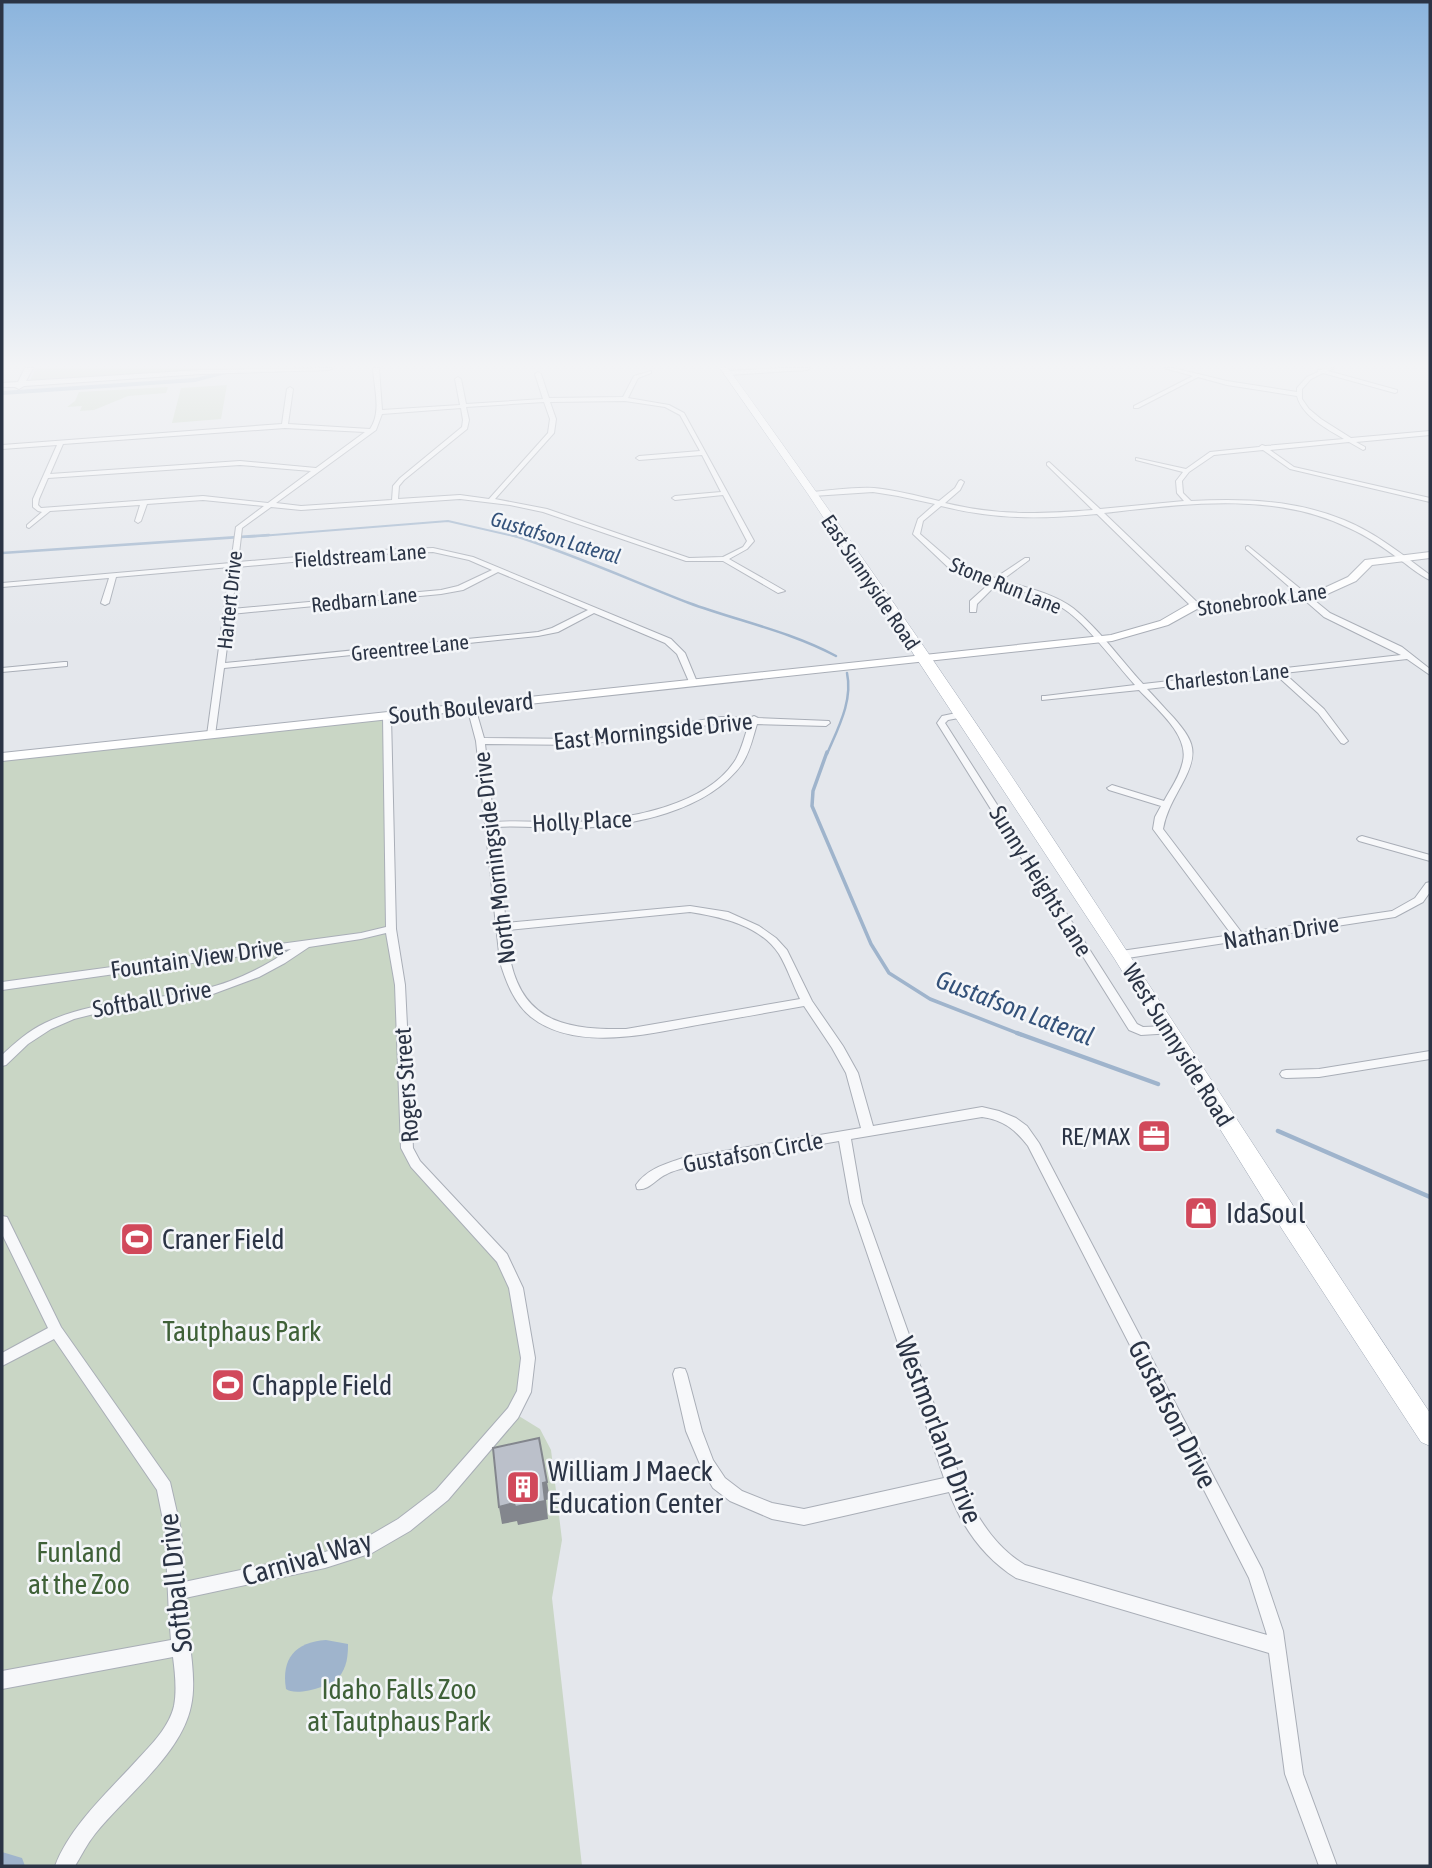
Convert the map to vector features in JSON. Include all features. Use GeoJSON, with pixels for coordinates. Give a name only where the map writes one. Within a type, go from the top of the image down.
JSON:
{"type":"FeatureCollection","features":[{"type":"Feature","properties":{"kind":"main road","name":"East Sunnyside Road"},"geometry":{"type":"LineString","coordinates":[[786,455],[921,658]]}},
{"type":"Feature","properties":{"kind":"main road","name":"West Sunnyside Road"},"geometry":{"type":"LineString","coordinates":[[921,658],[1121,955],[1305,1246],[1430,1434]]}},
{"type":"Feature","properties":{"kind":"street"},"geometry":{"type":"LineString","coordinates":[[56,455],[35,506],[47,511],[218,498],[301,508],[433,498],[491,500],[545,510],[688,560],[721,560],[745,548],[751,541],[705,455]]}},
{"type":"Feature","properties":{"kind":"street","name":"Hartert Drive"},"geometry":{"type":"LineString","coordinates":[[211,735],[222,666],[236,536],[244,522],[337,455]]}},
{"type":"Feature","properties":{"kind":"street"},"geometry":{"type":"LineString","coordinates":[[395,500],[396,486],[431,455]]}},
{"type":"Feature","properties":{"kind":"street"},"geometry":{"type":"LineString","coordinates":[[491,500],[531,455]]}},
{"type":"Feature","properties":{"kind":"street"},"geometry":{"type":"LineString","coordinates":[[639,458],[676,455]]}},
{"type":"Feature","properties":{"kind":"street"},"geometry":{"type":"LineString","coordinates":[[1188,501],[1178,486],[1178,481],[1209,455]]}},
{"type":"Feature","properties":{"kind":"street"},"geometry":{"type":"LineString","coordinates":[[1274,455],[1292,468],[1430,500]]}},
{"type":"Feature","properties":{"kind":"street"},"geometry":{"type":"LineString","coordinates":[[1138,459],[1187,471]]}},
{"type":"Feature","properties":{"kind":"street"},"geometry":{"type":"LineString","coordinates":[[47,476],[231,463],[316,470]]}},
{"type":"Feature","properties":{"kind":"street"},"geometry":{"type":"LineString","coordinates":[[1049,464],[1195,605]]}},
{"type":"Feature","properties":{"kind":"street","name":"Stone Run Lane"},"geometry":{"type":"LineString","coordinates":[[961,482],[958,489],[920,520],[916,528],[919,538],[954,568],[1045,596],[1069,610],[1088,627],[1188,743],[1186,768],[1165,804]]}},
{"type":"Feature","properties":{"kind":"street"},"geometry":{"type":"LineString","coordinates":[[813,494],[878,491],[1011,516],[1098,511],[1188,501],[1269,504],[1318,514],[1352,527],[1430,578]]}},
{"type":"Feature","properties":{"kind":"street"},"geometry":{"type":"LineString","coordinates":[[675,498],[726,493]]}},
{"type":"Feature","properties":{"kind":"street"},"geometry":{"type":"LineString","coordinates":[[138,521],[144,503]]}},
{"type":"Feature","properties":{"kind":"street"},"geometry":{"type":"LineString","coordinates":[[29,526],[47,511]]}},
{"type":"Feature","properties":{"kind":"street"},"geometry":{"type":"LineString","coordinates":[[1248,548],[1337,621],[1389,644],[1430,673]]}},
{"type":"Feature","properties":{"kind":"street","name":"Fieldstream Lane"},"geometry":{"type":"LineString","coordinates":[[2,585],[416,549],[462,555],[675,646],[693,682]]}},
{"type":"Feature","properties":{"kind":"street","name":"Stonebrook Lane"},"geometry":{"type":"LineString","coordinates":[[921,658],[1097,639],[1143,631],[1195,605],[1209,607],[1305,596],[1338,588],[1352,579],[1369,562],[1430,555]]}},
{"type":"Feature","properties":{"kind":"street"},"geometry":{"type":"LineString","coordinates":[[973,610],[973,603],[995,582],[1027,559]]}},
{"type":"Feature","properties":{"kind":"street"},"geometry":{"type":"LineString","coordinates":[[721,560],[780,592]]}},
{"type":"Feature","properties":{"kind":"street","name":"Redbarn Lane"},"geometry":{"type":"LineString","coordinates":[[228,612],[441,592],[460,588],[497,570]]}},
{"type":"Feature","properties":{"kind":"street"},"geometry":{"type":"LineString","coordinates":[[105,603],[113,576]]}},
{"type":"Feature","properties":{"kind":"street","name":"Greentree Lane"},"geometry":{"type":"LineString","coordinates":[[222,666],[537,634],[555,630],[593,610]]}},
{"type":"Feature","properties":{"kind":"street","name":"Charleston Lane"},"geometry":{"type":"LineString","coordinates":[[1045,698],[1409,656]]}},
{"type":"Feature","properties":{"kind":"street","name":"South Boulevard"},"geometry":{"type":"LineString","coordinates":[[2,757],[921,658]]}},
{"type":"Feature","properties":{"kind":"street"},"geometry":{"type":"LineString","coordinates":[[2,670],[64,664]]}},
{"type":"Feature","properties":{"kind":"street"},"geometry":{"type":"LineString","coordinates":[[1277,671],[1321,710],[1344,741]]}},
{"type":"Feature","properties":{"kind":"street","name":"North Morningside Drive"},"geometry":{"type":"LineString","coordinates":[[471,707],[481,741],[505,962],[516,995],[525,1007],[545,1022],[573,1032],[626,1033],[807,1002]]}},
{"type":"Feature","properties":{"kind":"street","name":"Sunny Heights Lane"},"geometry":{"type":"LineString","coordinates":[[961,715],[945,718],[941,723],[1133,1027],[1141,1031],[1169,1030]]}},
{"type":"Feature","properties":{"kind":"street","name":"Rogers Street"},"geometry":{"type":"LineString","coordinates":[[387,716],[391,929],[400,985],[407,1148],[415,1164],[502,1258],[516,1289],[528,1358],[524,1391],[513,1413]]}},
{"type":"Feature","properties":{"kind":"street","name":"East Morningside Drive"},"geometry":{"type":"LineString","coordinates":[[481,741],[584,742],[694,723],[754,719],[826,723]]}},
{"type":"Feature","properties":{"kind":"street","name":"Holly Place"},"geometry":{"type":"LineString","coordinates":[[489,825],[598,824],[641,818],[664,811],[712,786],[727,775],[745,750],[754,719]]}},
{"type":"Feature","properties":{"kind":"street"},"geometry":{"type":"LineString","coordinates":[[1112,788],[1165,804],[1159,817],[1158,829],[1240,938]]}},
{"type":"Feature","properties":{"kind":"street"},"geometry":{"type":"LineString","coordinates":[[1362,839],[1430,858]]}},
{"type":"Feature","properties":{"kind":"street","name":"Nathan Drive"},"geometry":{"type":"LineString","coordinates":[[1121,955],[1395,914],[1419,900],[1430,886]]}},
{"type":"Feature","properties":{"kind":"street"},"geometry":{"type":"LineString","coordinates":[[503,927],[674,909],[724,914],[742,920],[772,940],[783,952],[807,1002],[852,1073],[868,1131]]}},
{"type":"Feature","properties":{"kind":"street","name":"Fountain View Drive"},"geometry":{"type":"LineString","coordinates":[[2,986],[391,929]]}},
{"type":"Feature","properties":{"kind":"street","name":"Softball Drive"},"geometry":{"type":"LineString","coordinates":[[2,1062],[41,1029],[73,1014],[220,988],[275,965],[307,943]]}},
{"type":"Feature","properties":{"kind":"street"},"geometry":{"type":"LineString","coordinates":[[1286,1074],[1319,1073],[1430,1055]]}},
{"type":"Feature","properties":{"kind":"street","name":"Gustafson Drive"},"geometry":{"type":"LineString","coordinates":[[868,1131],[982,1112],[1003,1115],[1022,1128],[1033,1143],[1256,1575],[1270,1613],[1294,1774],[1328,1866]]}},
{"type":"Feature","properties":{"kind":"street","name":"Gustafson Circle"},"geometry":{"type":"LineString","coordinates":[[642,1185],[660,1171],[683,1163],[868,1131]]}},
{"type":"Feature","properties":{"kind":"street","name":"Westmorland Drive"},"geometry":{"type":"LineString","coordinates":[[844,1136],[856,1203],[960,1500],[983,1541],[1001,1560],[1022,1572],[1276,1646]]}},
{"type":"Feature","properties":{"kind":"street","name":"Softball Drive"},"geometry":{"type":"LineString","coordinates":[[2,1221],[56,1331],[164,1487],[173,1530],[184,1687],[183,1705],[176,1727],[87,1829],[65,1864]]}},
{"type":"Feature","properties":{"kind":"street"},"geometry":{"type":"LineString","coordinates":[[2,1360],[56,1331]]}},
{"type":"Feature","properties":{"kind":"street"},"geometry":{"type":"LineString","coordinates":[[680,1374],[694,1432],[707,1464],[719,1483],[736,1496],[772,1511],[804,1517],[954,1483]]}},
{"type":"Feature","properties":{"kind":"street","name":"Carnival Way"},"geometry":{"type":"LineString","coordinates":[[176,1592],[325,1559],[366,1547],[404,1525],[442,1495],[513,1413]]}},
{"type":"Feature","properties":{"kind":"street"},"geometry":{"type":"LineString","coordinates":[[2,1680],[181,1647]]}},
{"type":"Feature","properties":{"kind":"green space","name":"Tautphaus Park"},"geometry":{"type":"Polygon","coordinates":[[[387,716],[387,771],[407,1148],[502,1258],[528,1358],[514,1413],[540,1429],[551,1450],[562,1540],[552,1598],[582,1866],[2,1866],[2,757],[387,716]]]}},
{"type":"Feature","properties":{"kind":"water"},"geometry":{"type":"Polygon","coordinates":[[[326,1640],[348,1644],[344,1669],[339,1677],[329,1684],[313,1689],[297,1692],[286,1689],[286,1669],[293,1654],[306,1644],[326,1640]]]}},
{"type":"Feature","properties":{"kind":"building","name":"William J Maeck Education Center"},"geometry":{"type":"Polygon","coordinates":[[[539,1438],[547,1482],[543,1483],[545,1501],[499,1507],[493,1448],[539,1438]]]}},
{"type":"Feature","properties":{"kind":"waterway","name":"Gustafson Lateral"},"geometry":{"type":"LineString","coordinates":[[247,537],[448,521],[518,537]]}},
{"type":"Feature","properties":{"kind":"waterway","name":"Gustafson Lateral"},"geometry":{"type":"LineString","coordinates":[[2,553],[269,535]]}},
{"type":"Feature","properties":{"kind":"waterway","name":"Gustafson Lateral"},"geometry":{"type":"LineString","coordinates":[[512,535],[689,603],[800,640],[836,656]]}},
{"type":"Feature","properties":{"kind":"waterway","name":"Gustafson Lateral"},"geometry":{"type":"LineString","coordinates":[[827,754],[846,704],[847,673]]}},
{"type":"Feature","properties":{"kind":"waterway","name":"Gustafson Lateral"},"geometry":{"type":"LineString","coordinates":[[827,752],[813,791],[812,806],[871,944],[889,973],[930,999],[1022,1035]]}},
{"type":"Feature","properties":{"kind":"waterway","name":"Gustafson Lateral"},"geometry":{"type":"LineString","coordinates":[[1017,1033],[1158,1084]]}},
{"type":"Feature","properties":{"kind":"waterway","name":"Gustafson Lateral"},"geometry":{"type":"LineString","coordinates":[[1278,1131],[1430,1197]]}},
{"type":"Feature","properties":{"kind":"waterway"},"geometry":{"type":"LineString","coordinates":[[2,1863],[14,1866]]}},
{"type":"Feature","properties":{"kind":"place","name":"RE/MAX"},"geometry":{"type":"Point","coordinates":[1154,1136]}},
{"type":"Feature","properties":{"kind":"place","name":"IdaSoul"},"geometry":{"type":"Point","coordinates":[1201,1213]}},
{"type":"Feature","properties":{"kind":"place","name":"Craner Field"},"geometry":{"type":"Point","coordinates":[137,1239]}},
{"type":"Feature","properties":{"kind":"place","name":"Chapple Field"},"geometry":{"type":"Point","coordinates":[228,1385]}},
{"type":"Feature","properties":{"kind":"place","name":"William J Maeck Education Center"},"geometry":{"type":"Point","coordinates":[523,1487]}},
{"type":"Feature","properties":{"kind":"park label","name":"Funland at the Zoo"},"geometry":{"type":"Point","coordinates":[79,1568]}},
{"type":"Feature","properties":{"kind":"park label","name":"Idaho Falls Zoo at Tautphaus Park"},"geometry":{"type":"Point","coordinates":[399,1705]}}]}
